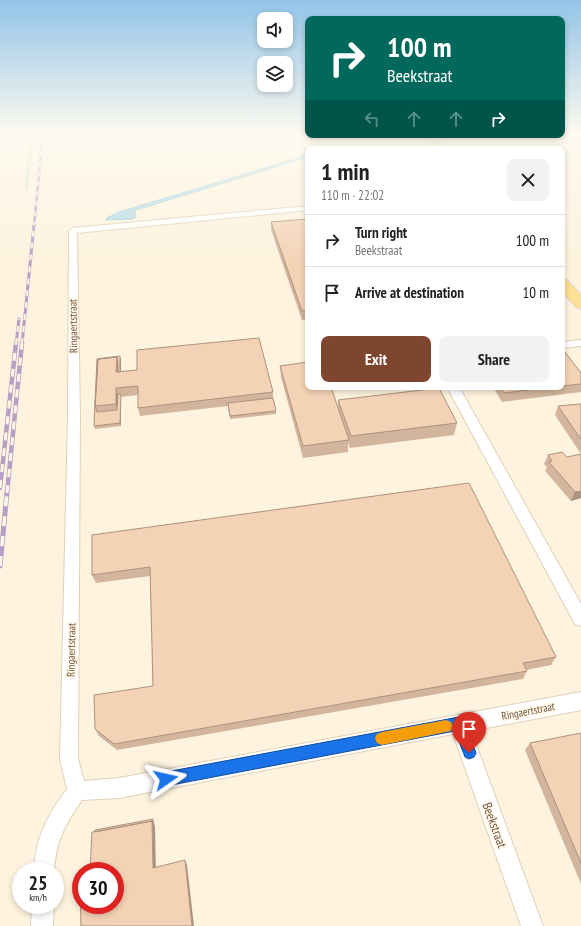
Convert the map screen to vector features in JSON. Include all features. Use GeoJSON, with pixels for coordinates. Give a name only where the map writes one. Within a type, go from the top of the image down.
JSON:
{"type":"FeatureCollection","features":[{"type":"Feature","properties":{"kind":"main road"},"geometry":{"type":"LineString","coordinates":[[565,286],[581,304]]}},
{"type":"Feature","properties":{"kind":"street","name":"Ringaertstraat"},"geometry":{"type":"LineString","coordinates":[[305,208],[73,231],[74,416],[69,759],[77,791],[119,788],[581,701]]}},
{"type":"Feature","properties":{"kind":"street"},"geometry":{"type":"LineString","coordinates":[[565,345],[581,343]]}},
{"type":"Feature","properties":{"kind":"street"},"geometry":{"type":"LineString","coordinates":[[455,390],[581,619]]}},
{"type":"Feature","properties":{"kind":"street","name":"Beekstraat"},"geometry":{"type":"LineString","coordinates":[[459,724],[532,926]]}},
{"type":"Feature","properties":{"kind":"street"},"geometry":{"type":"LineString","coordinates":[[45,862],[48,839],[59,815],[77,791]]}},
{"type":"Feature","properties":{"kind":"street"},"geometry":{"type":"LineString","coordinates":[[42,926],[43,914]]}},
{"type":"Feature","properties":{"kind":"green space"},"geometry":{"type":"Polygon","coordinates":[[[26,176],[29,176],[28,189],[25,189],[26,176]]]}},
{"type":"Feature","properties":{"kind":"water"},"geometry":{"type":"Polygon","coordinates":[[[238,176],[246,176],[136,210],[135,218],[133,219],[106,220],[119,212],[238,176]]]}},
{"type":"Feature","properties":{"kind":"building"},"geometry":{"type":"Polygon","coordinates":[[[305,219],[305,310],[302,311],[271,222],[305,219]]]}},
{"type":"Feature","properties":{"kind":"building"},"geometry":{"type":"Polygon","coordinates":[[[259,338],[273,392],[138,408],[138,386],[116,388],[116,404],[95,406],[98,359],[117,357],[116,372],[137,370],[137,350],[259,338]]]}},
{"type":"Feature","properties":{"kind":"building"},"geometry":{"type":"Polygon","coordinates":[[[565,352],[581,373],[581,384],[565,386],[565,352]]]}},
{"type":"Feature","properties":{"kind":"building"},"geometry":{"type":"Polygon","coordinates":[[[120,356],[120,372],[118,372],[117,357],[98,359],[95,406],[97,412],[117,410],[118,394],[121,394],[120,423],[94,426],[97,359],[120,356]]]}},
{"type":"Feature","properties":{"kind":"building"},"geometry":{"type":"Polygon","coordinates":[[[305,362],[305,390],[332,390],[349,440],[303,446],[280,366],[305,362]]]}},
{"type":"Feature","properties":{"kind":"building"},"geometry":{"type":"Polygon","coordinates":[[[422,390],[440,390],[457,423],[351,436],[338,400],[422,390]]]}},
{"type":"Feature","properties":{"kind":"building"},"geometry":{"type":"Polygon","coordinates":[[[502,390],[528,390],[504,393],[502,390]]]}},
{"type":"Feature","properties":{"kind":"building"},"geometry":{"type":"Polygon","coordinates":[[[273,398],[276,411],[230,416],[228,403],[273,398]]]}},
{"type":"Feature","properties":{"kind":"building"},"geometry":{"type":"Polygon","coordinates":[[[581,404],[581,439],[558,406],[581,404]]]}},
{"type":"Feature","properties":{"kind":"building"},"geometry":{"type":"Polygon","coordinates":[[[562,452],[567,457],[581,454],[581,491],[575,492],[549,462],[552,461],[548,455],[562,452]]]}},
{"type":"Feature","properties":{"kind":"building"},"geometry":{"type":"Polygon","coordinates":[[[469,483],[556,657],[523,663],[527,671],[114,744],[95,729],[94,695],[153,686],[150,567],[92,575],[92,535],[469,483]]]}},
{"type":"Feature","properties":{"kind":"building"},"geometry":{"type":"Polygon","coordinates":[[[581,733],[581,863],[530,743],[581,733]]]}},
{"type":"Feature","properties":{"kind":"building"},"geometry":{"type":"Polygon","coordinates":[[[153,819],[153,823],[152,821],[95,832],[95,830],[153,819]]]}},
{"type":"Feature","properties":{"kind":"building"},"geometry":{"type":"Polygon","coordinates":[[[152,821],[153,868],[185,860],[192,926],[81,926],[81,914],[124,914],[124,862],[90,862],[92,832],[152,821]]]}},
{"type":"Feature","properties":{"kind":"railway"},"geometry":{"type":"LineString","coordinates":[[34,226],[39,176]]}},
{"type":"Feature","properties":{"kind":"railway"},"geometry":{"type":"LineString","coordinates":[[22,344],[34,225]]}},
{"type":"Feature","properties":{"kind":"railway"},"geometry":{"type":"LineString","coordinates":[[16,344],[19,319]]}},
{"type":"Feature","properties":{"kind":"railway"},"geometry":{"type":"LineString","coordinates":[[0,488],[16,343]]}},
{"type":"Feature","properties":{"kind":"railway"},"geometry":{"type":"LineString","coordinates":[[7,493],[22,343]]}},
{"type":"Feature","properties":{"kind":"railway"},"geometry":{"type":"LineString","coordinates":[[0,566],[7,492]]}},
{"type":"Feature","properties":{"kind":"slow traffic"},"geometry":{"type":"LineString","coordinates":[[382,738],[446,726]]}},
{"type":"Feature","properties":{"kind":"route"},"geometry":{"type":"LineString","coordinates":[[166,779],[459,724],[469,753]]}}]}
